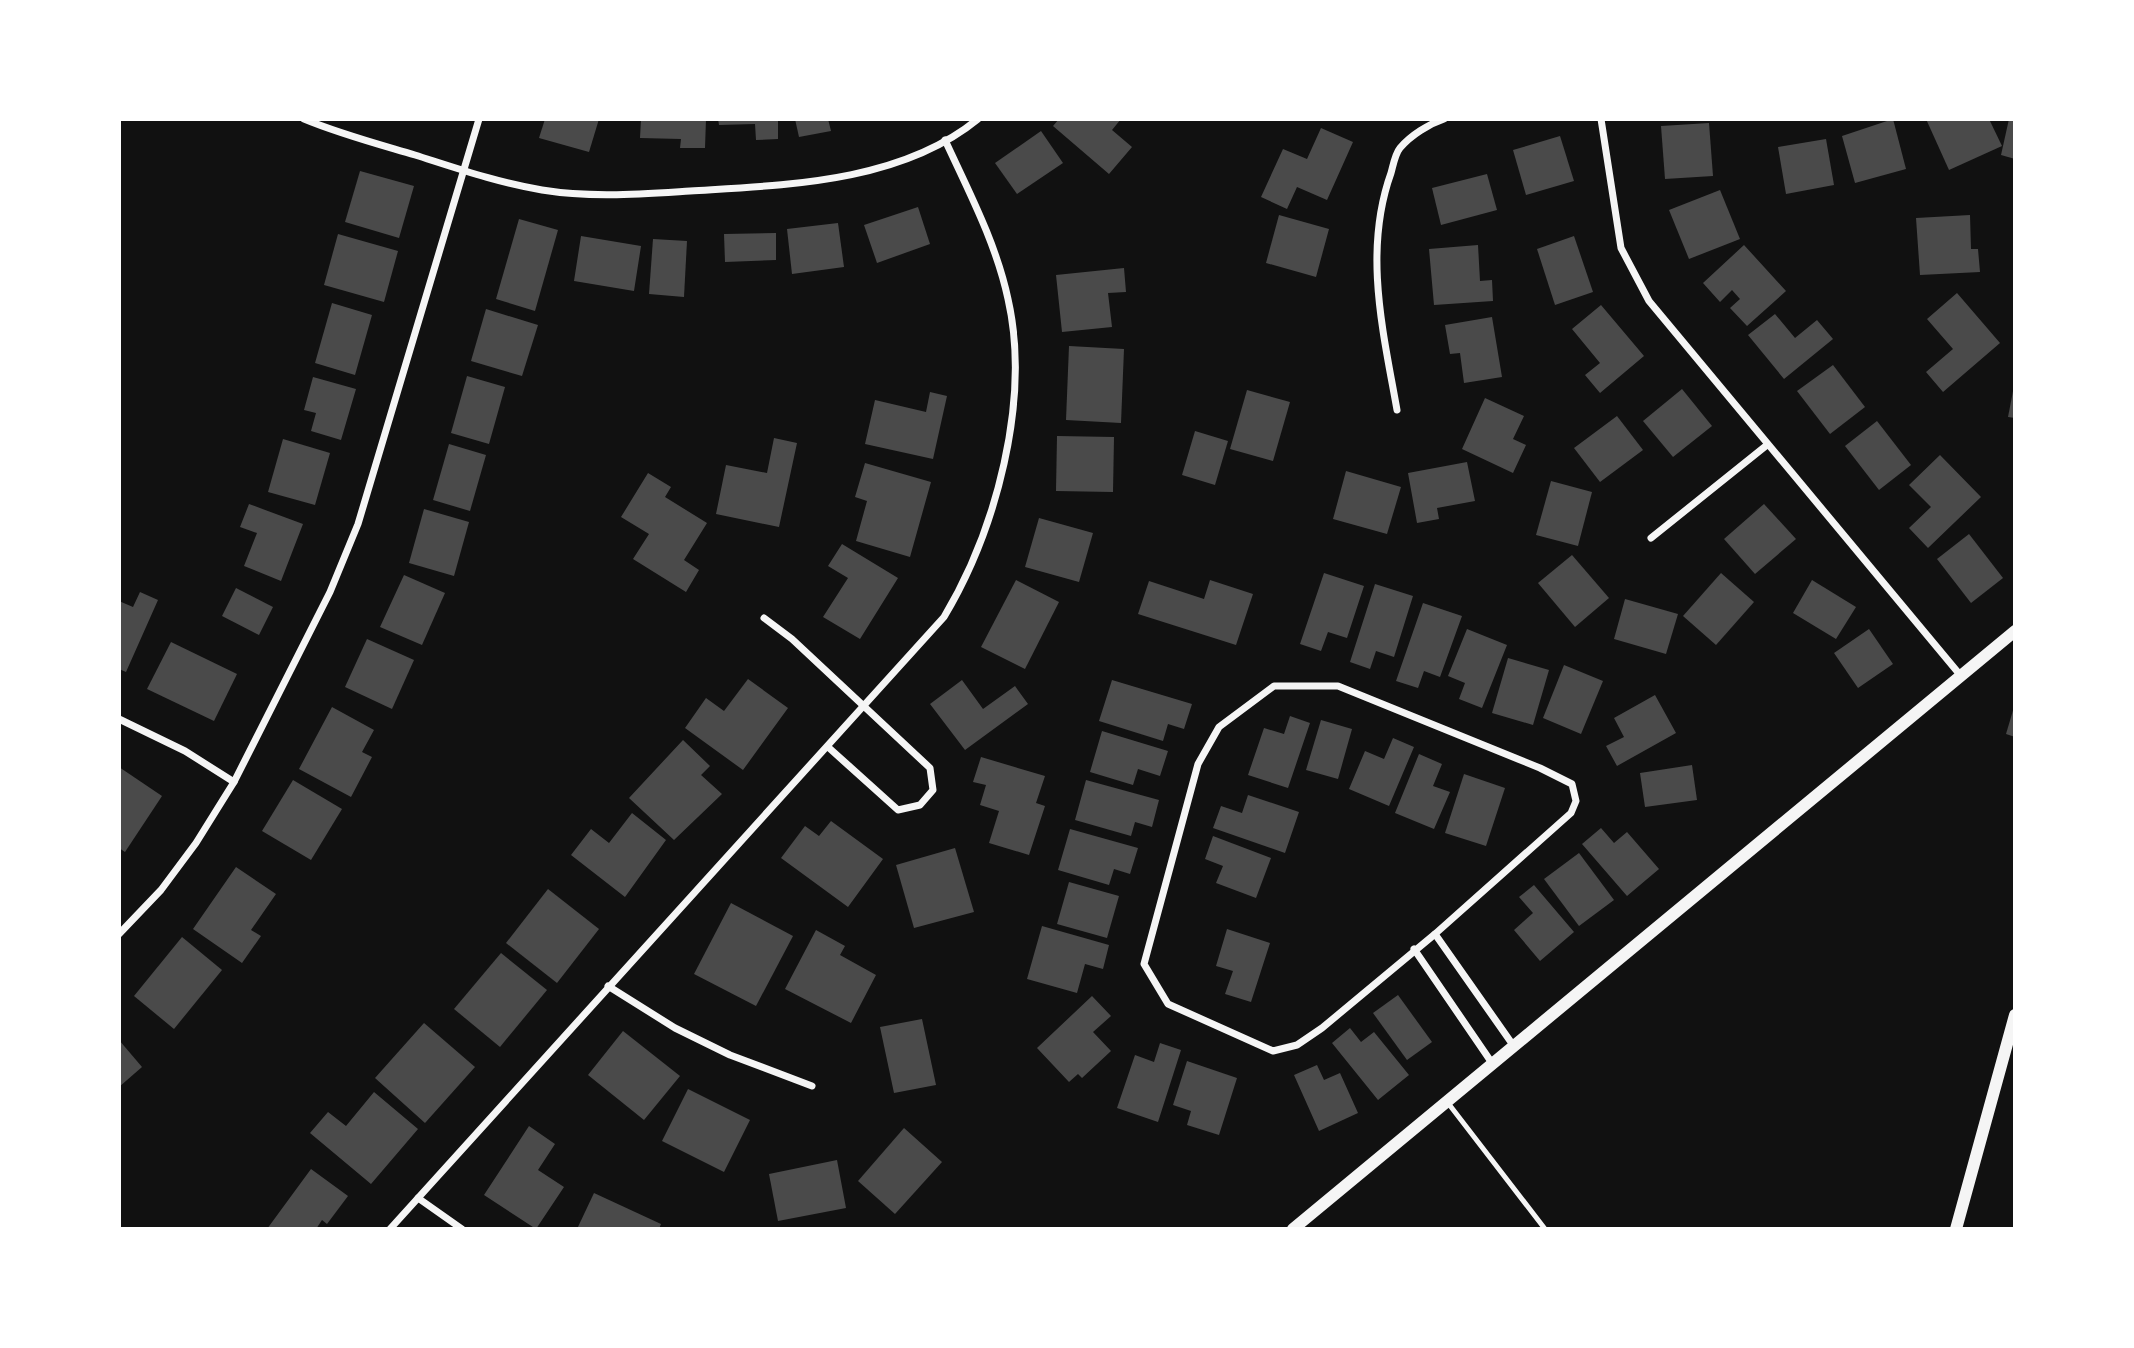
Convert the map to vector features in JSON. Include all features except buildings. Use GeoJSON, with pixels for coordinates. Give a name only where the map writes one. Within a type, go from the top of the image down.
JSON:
{"type":"FeatureCollection","features":[{"type":"Feature","properties":{"kind":"street"},"geometry":{"type":"LineString","coordinates":[[304,119],[463,170],[541,190],[582,195],[786,186],[890,163],[945,140],[978,119]]}},
{"type":"Feature","properties":{"kind":"street"},"geometry":{"type":"LineString","coordinates":[[119,934],[161,890],[196,842],[234,782],[330,593],[358,524],[479,119]]}},
{"type":"Feature","properties":{"kind":"street"},"geometry":{"type":"LineString","coordinates":[[1397,410],[1378,304],[1376,242],[1383,195],[1399,149],[1430,124],[1444,119]]}},
{"type":"Feature","properties":{"kind":"street"},"geometry":{"type":"LineString","coordinates":[[1601,119],[1621,248],[1649,302],[1961,676]]}},
{"type":"Feature","properties":{"kind":"street"},"geometry":{"type":"LineString","coordinates":[[390,1229],[944,617],[961,589],[979,544],[1005,457],[1015,393],[1015,349],[1009,300],[993,244],[945,140]]}},
{"type":"Feature","properties":{"kind":"street"},"geometry":{"type":"LineString","coordinates":[[1651,538],[1767,445]]}},
{"type":"Feature","properties":{"kind":"street"},"geometry":{"type":"LineString","coordinates":[[764,618],[792,639],[930,768],[933,790],[920,805],[898,810],[828,747]]}},
{"type":"Feature","properties":{"kind":"street"},"geometry":{"type":"LineString","coordinates":[[1293,1229],[2015,631]]}},
{"type":"Feature","properties":{"kind":"street"},"geometry":{"type":"LineString","coordinates":[[1274,686],[1338,686],[1540,768],[1572,784],[1576,801],[1571,813],[1435,934],[1322,1028],[1297,1045],[1273,1051],[1168,1004],[1144,964],[1198,764],[1219,727],[1274,686]]}},
{"type":"Feature","properties":{"kind":"street"},"geometry":{"type":"LineString","coordinates":[[119,719],[186,751],[234,782]]}},
{"type":"Feature","properties":{"kind":"street"},"geometry":{"type":"LineString","coordinates":[[1435,934],[1513,1045]]}},
{"type":"Feature","properties":{"kind":"street"},"geometry":{"type":"LineString","coordinates":[[1414,949],[1492,1063]]}},
{"type":"Feature","properties":{"kind":"street"},"geometry":{"type":"LineString","coordinates":[[608,986],[675,1028],[719,1050],[812,1086]]}},
{"type":"Feature","properties":{"kind":"street"},"geometry":{"type":"LineString","coordinates":[[1956,1229],[2015,1015]]}},
{"type":"Feature","properties":{"kind":"street"},"geometry":{"type":"LineString","coordinates":[[418,1198],[462,1229]]}},
{"type":"Feature","properties":{"kind":"lane"},"geometry":{"type":"LineString","coordinates":[[1446,1100],[1545,1229]]}}]}
